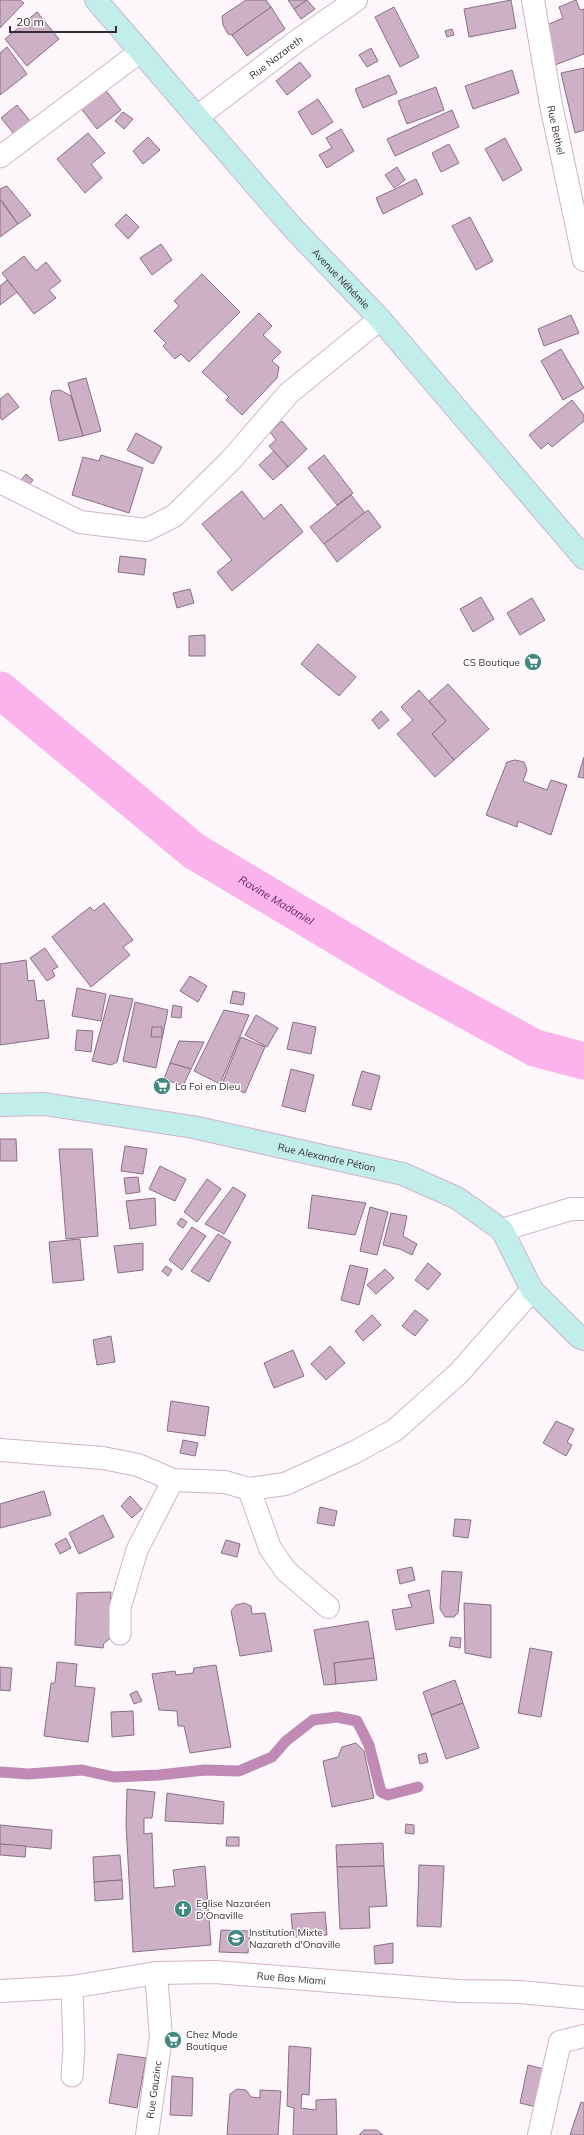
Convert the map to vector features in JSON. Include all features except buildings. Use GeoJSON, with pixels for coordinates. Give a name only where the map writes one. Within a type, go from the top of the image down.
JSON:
{"type":"FeatureCollection","features":[{"type":"Feature","properties":{"kind":"street","name":"Avenue Néhémie"},"geometry":{"type":"LineString","coordinates":[[96,0],[292,227],[380,319],[584,558]]}},
{"type":"Feature","properties":{"kind":"street","name":"Rue Nazareth"},"geometry":{"type":"LineString","coordinates":[[197,117],[296,41],[356,0]]}},
{"type":"Feature","properties":{"kind":"street","name":"Rue Bethel"},"geometry":{"type":"LineString","coordinates":[[532,0],[551,105],[584,260]]}},
{"type":"Feature","properties":{"kind":"street"},"geometry":{"type":"LineString","coordinates":[[0,482],[80,522],[146,530],[174,516],[231,460],[289,393],[380,319]]}},
{"type":"Feature","properties":{"kind":"street","name":"Rue Alexandre Pétion"},"geometry":{"type":"LineString","coordinates":[[0,1105],[44,1104],[193,1128],[403,1174],[457,1198],[502,1230],[532,1290],[579,1337],[584,1339]]}},
{"type":"Feature","properties":{"kind":"street"},"geometry":{"type":"LineString","coordinates":[[502,1230],[571,1209],[584,1209]]}},
{"type":"Feature","properties":{"kind":"street"},"geometry":{"type":"LineString","coordinates":[[0,1450],[103,1458],[138,1465],[173,1480],[225,1482],[249,1489],[285,1484],[349,1456],[395,1430],[459,1373],[532,1290]]}},
{"type":"Feature","properties":{"kind":"street"},"geometry":{"type":"LineString","coordinates":[[249,1489],[270,1548],[286,1571],[328,1607]]}},
{"type":"Feature","properties":{"kind":"street","name":"Rue Bas Miami"},"geometry":{"type":"LineString","coordinates":[[0,1991],[72,1987],[156,1973],[215,1972],[458,1991],[520,1992],[584,1998]]}},
{"type":"Feature","properties":{"kind":"street","name":"Rue Gauzinc"},"geometry":{"type":"LineString","coordinates":[[147,2135],[161,2037],[156,1973]]}},
{"type":"Feature","properties":{"kind":"street"},"geometry":{"type":"LineString","coordinates":[[539,2135],[560,2042],[584,2036]]}},
{"type":"Feature","properties":{"kind":"lane"},"geometry":{"type":"LineString","coordinates":[[0,157],[141,51]]}},
{"type":"Feature","properties":{"kind":"lane"},"geometry":{"type":"LineString","coordinates":[[120,1634],[120,1608],[137,1550],[173,1480]]}},
{"type":"Feature","properties":{"kind":"lane"},"geometry":{"type":"LineString","coordinates":[[72,1987],[74,2049],[72,2076]]}},
{"type":"Feature","properties":{"kind":"waterway","name":"Ravine Madaniel"},"geometry":{"type":"LineString","coordinates":[[0,690],[194,851],[407,978],[535,1048],[584,1061]]}},
{"type":"Feature","properties":{"kind":"waterway"},"geometry":{"type":"LineString","coordinates":[[0,1772],[29,1774],[82,1770],[114,1777],[159,1775],[205,1770],[239,1771],[272,1757],[286,1741],[313,1720],[337,1717],[357,1721],[369,1745],[381,1792],[388,1795],[418,1787]]}},
{"type":"Feature","properties":{"kind":"place","name":"CS Boutique"},"geometry":{"type":"Point","coordinates":[533,662]}},
{"type":"Feature","properties":{"kind":"place","name":"La Foi en Dieu"},"geometry":{"type":"Point","coordinates":[162,1086]}},
{"type":"Feature","properties":{"kind":"place","name":"Eglise Nazaréen D'Onaville"},"geometry":{"type":"Point","coordinates":[183,1909]}},
{"type":"Feature","properties":{"kind":"place","name":"Institution Mixte Nazareth d'Onaville"},"geometry":{"type":"Point","coordinates":[236,1938]}},
{"type":"Feature","properties":{"kind":"place","name":"Chez Mode Boutique"},"geometry":{"type":"Point","coordinates":[173,2040]}}]}
